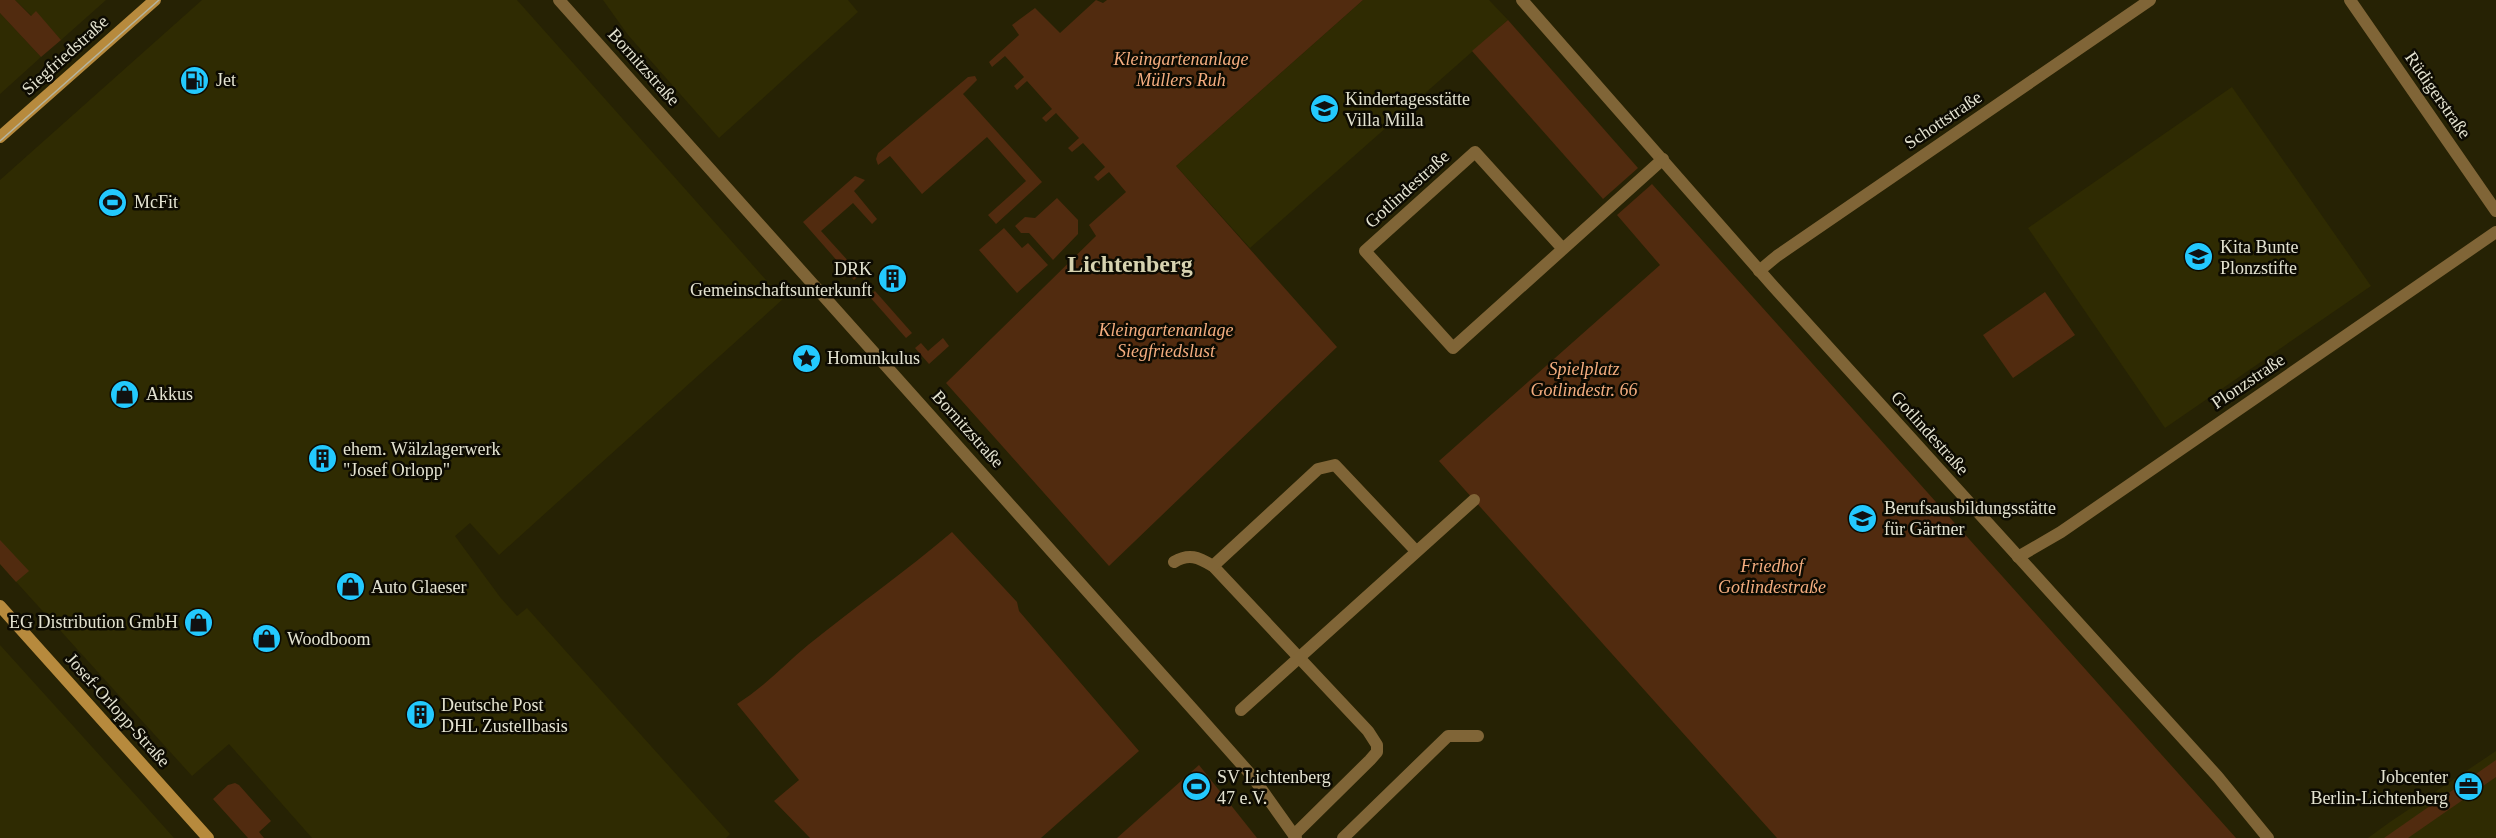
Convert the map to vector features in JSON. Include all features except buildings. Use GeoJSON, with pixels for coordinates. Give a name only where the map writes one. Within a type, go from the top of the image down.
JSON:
{"type":"FeatureCollection","features":[{"type":"Feature","properties":{"kind":"street","name":"Siegfriedstraße"},"geometry":{"type":"LineString","coordinates":[[0,138],[155,0]]}},
{"type":"Feature","properties":{"kind":"street","name":"Bornitzstraße"},"geometry":{"type":"LineString","coordinates":[[559,0],[1213,732],[1260,787],[1295,837],[1377,752],[1377,745],[1373,737],[1213,566],[1192,556],[1183,556],[1173,562]]}},
{"type":"Feature","properties":{"kind":"street","name":"Gotlindestraße"},"geometry":{"type":"LineString","coordinates":[[1522,0],[1759,271],[2218,777],[2268,838]]}},
{"type":"Feature","properties":{"kind":"street","name":"Schottstraße"},"geometry":{"type":"LineString","coordinates":[[1759,271],[2150,0]]}},
{"type":"Feature","properties":{"kind":"street","name":"Rüdigerstraße"},"geometry":{"type":"LineString","coordinates":[[2350,0],[2496,211]]}},
{"type":"Feature","properties":{"kind":"street","name":"Gotlindestraße"},"geometry":{"type":"LineString","coordinates":[[1563,249],[1475,152],[1365,251],[1453,348],[1563,249],[1663,159]]}},
{"type":"Feature","properties":{"kind":"street","name":"Plonzstraße"},"geometry":{"type":"LineString","coordinates":[[2018,557],[2061,532],[2496,232]]}},
{"type":"Feature","properties":{"kind":"street"},"geometry":{"type":"LineString","coordinates":[[1213,566],[1318,469],[1335,465],[1416,551]]}},
{"type":"Feature","properties":{"kind":"street"},"geometry":{"type":"LineString","coordinates":[[1241,710],[1474,500]]}},
{"type":"Feature","properties":{"kind":"street","name":"Josef-Orlopp-Straße"},"geometry":{"type":"LineString","coordinates":[[0,606],[208,838]]}},
{"type":"Feature","properties":{"kind":"street"},"geometry":{"type":"LineString","coordinates":[[1343,838],[1448,736],[1478,736]]}},
{"type":"Feature","properties":{"kind":"shaded area"},"geometry":{"type":"Polygon","coordinates":[[[15,0],[106,0],[61,40],[36,12],[32,16],[15,0]]]}},
{"type":"Feature","properties":{"kind":"shaded area"},"geometry":{"type":"Polygon","coordinates":[[[202,0],[517,0],[783,299],[499,555],[470,523],[455,536],[517,616],[527,608],[730,834],[726,838],[312,838],[229,744],[192,776],[0,564],[0,180],[202,0]]]}},
{"type":"Feature","properties":{"kind":"shaded area"},"geometry":{"type":"Polygon","coordinates":[[[603,0],[848,0],[858,12],[719,138],[628,35],[603,0]]]}},
{"type":"Feature","properties":{"kind":"shaded area","name":"Kindertagesstätte Villa Milla"},"geometry":{"type":"Polygon","coordinates":[[[1363,0],[1489,0],[1508,20],[1250,248],[1176,166],[1363,0]]]}},
{"type":"Feature","properties":{"kind":"shaded area"},"geometry":{"type":"Polygon","coordinates":[[[0,13],[41,57],[0,94],[0,13]]]}},
{"type":"Feature","properties":{"kind":"shaded area","name":"Kita Bunte Plonzstifte"},"geometry":{"type":"Polygon","coordinates":[[[2232,87],[2371,286],[2165,428],[2028,228],[2232,87]]]}},
{"type":"Feature","properties":{"kind":"shaded area"},"geometry":{"type":"Polygon","coordinates":[[[0,645],[140,800],[174,838],[0,838],[0,645]]]}},
{"type":"Feature","properties":{"kind":"shaded area","name":"Jobcenter Berlin-Lichtenberg"},"geometry":{"type":"Polygon","coordinates":[[[2496,751],[2496,838],[2368,838],[2390,822],[2496,751]]]}},
{"type":"Feature","properties":{"kind":"green space"},"geometry":{"type":"Polygon","coordinates":[[[0,0],[15,0],[31,16],[36,11],[61,40],[41,57],[0,13],[0,0]]]}},
{"type":"Feature","properties":{"kind":"green space","name":"Kleingartenanlage Siegfriedslust"},"geometry":{"type":"Polygon","coordinates":[[[1096,0],[1103,3],[1107,0],[1363,0],[1176,166],[1337,347],[1109,566],[946,383],[1096,236],[1089,225],[1126,192],[1109,172],[1098,181],[1094,177],[1105,167],[1083,143],[1072,152],[1068,148],[1079,138],[1056,113],[1046,122],[1042,118],[1052,109],[1027,81],[1017,90],[1014,86],[1024,77],[1005,56],[992,67],[989,62],[1019,35],[1012,25],[1035,8],[1060,33],[1096,0]]]}},
{"type":"Feature","properties":{"kind":"green space"},"geometry":{"type":"Polygon","coordinates":[[[1508,20],[1638,168],[1603,199],[1472,51],[1508,20]]]}},
{"type":"Feature","properties":{"kind":"green space"},"geometry":{"type":"Polygon","coordinates":[[[975,76],[977,80],[963,94],[1042,182],[996,224],[988,215],[1026,181],[987,137],[922,194],[890,156],[878,165],[876,159],[878,153],[968,77],[975,76]]]}},
{"type":"Feature","properties":{"kind":"green space"},"geometry":{"type":"Polygon","coordinates":[[[855,176],[865,180],[854,191],[877,219],[872,224],[853,203],[821,231],[860,274],[854,280],[803,222],[855,176]]]}},
{"type":"Feature","properties":{"kind":"green space","name":"Friedhof Gotlindestraße"},"geometry":{"type":"Polygon","coordinates":[[[1652,184],[2236,838],[1777,838],[1439,461],[1660,265],[1617,215],[1652,184]]]}},
{"type":"Feature","properties":{"kind":"green space"},"geometry":{"type":"Polygon","coordinates":[[[1057,198],[1078,220],[1078,234],[1053,260],[1029,233],[1021,233],[1015,226],[1025,217],[1035,218],[1057,198]]]}},
{"type":"Feature","properties":{"kind":"green space"},"geometry":{"type":"Polygon","coordinates":[[[1004,228],[1022,248],[1028,243],[1048,265],[1017,293],[979,250],[1004,228]]]}},
{"type":"Feature","properties":{"kind":"green space"},"geometry":{"type":"Polygon","coordinates":[[[875,291],[912,333],[906,338],[869,296],[875,291]]]}},
{"type":"Feature","properties":{"kind":"green space"},"geometry":{"type":"Polygon","coordinates":[[[2045,292],[2075,335],[2013,378],[1983,335],[2045,292]]]}},
{"type":"Feature","properties":{"kind":"green space"},"geometry":{"type":"Polygon","coordinates":[[[943,338],[949,346],[929,364],[915,348],[921,343],[928,351],[943,338]]]}},
{"type":"Feature","properties":{"kind":"green space"},"geometry":{"type":"Polygon","coordinates":[[[952,532],[1017,602],[1019,611],[1139,751],[1041,838],[810,838],[774,801],[799,780],[737,704],[765,684],[808,645],[952,532]]]}},
{"type":"Feature","properties":{"kind":"green space"},"geometry":{"type":"Polygon","coordinates":[[[0,540],[29,571],[16,582],[0,564],[0,540]]]}},
{"type":"Feature","properties":{"kind":"green space"},"geometry":{"type":"Polygon","coordinates":[[[2496,760],[2496,777],[2408,838],[2384,838],[2496,760]]]}},
{"type":"Feature","properties":{"kind":"green space","name":"SV Lichtenberg 47 e.V."},"geometry":{"type":"Polygon","coordinates":[[[1199,765],[1257,838],[1117,838],[1199,765]]]}},
{"type":"Feature","properties":{"kind":"green space"},"geometry":{"type":"Polygon","coordinates":[[[235,783],[271,821],[259,832],[264,838],[248,838],[213,799],[228,785],[235,783]]]}},
{"type":"Feature","properties":{"kind":"tram line"},"geometry":{"type":"LineString","coordinates":[[0,141],[159,0]]}},
{"type":"Feature","properties":{"kind":"place","name":"Jet"},"geometry":{"type":"Point","coordinates":[195,80]}},
{"type":"Feature","properties":{"kind":"place","name":"Kindertagesstätte Villa Milla"},"geometry":{"type":"Point","coordinates":[1324,109]}},
{"type":"Feature","properties":{"kind":"place","name":"McFit"},"geometry":{"type":"Point","coordinates":[113,202]}},
{"type":"Feature","properties":{"kind":"place","name":"Kita Bunte Plonzstifte"},"geometry":{"type":"Point","coordinates":[2199,257]}},
{"type":"Feature","properties":{"kind":"place","name":"DRK Gemeinschaftsunterkunft"},"geometry":{"type":"Point","coordinates":[893,279]}},
{"type":"Feature","properties":{"kind":"place","name":"Homunkulus"},"geometry":{"type":"Point","coordinates":[806,358]}},
{"type":"Feature","properties":{"kind":"place","name":"Akkus"},"geometry":{"type":"Point","coordinates":[125,394]}},
{"type":"Feature","properties":{"kind":"place","name":"ehem. Wälzlagerwerk \"Josef Orlopp\""},"geometry":{"type":"Point","coordinates":[322,459]}},
{"type":"Feature","properties":{"kind":"place","name":"Berufsausbildungsstätte für Gärtner"},"geometry":{"type":"Point","coordinates":[1863,518]}},
{"type":"Feature","properties":{"kind":"place","name":"Auto Glaeser"},"geometry":{"type":"Point","coordinates":[350,587]}},
{"type":"Feature","properties":{"kind":"place","name":"EG Distribution GmbH"},"geometry":{"type":"Point","coordinates":[199,622]}},
{"type":"Feature","properties":{"kind":"place","name":"Woodboom"},"geometry":{"type":"Point","coordinates":[266,639]}},
{"type":"Feature","properties":{"kind":"place","name":"Deutsche Post DHL Zustellbasis"},"geometry":{"type":"Point","coordinates":[420,715]}},
{"type":"Feature","properties":{"kind":"place","name":"SV Lichtenberg 47 e.V."},"geometry":{"type":"Point","coordinates":[1196,787]}},
{"type":"Feature","properties":{"kind":"place","name":"Jobcenter Berlin-Lichtenberg"},"geometry":{"type":"Point","coordinates":[2469,787]}},
{"type":"Feature","properties":{"kind":"district","name":"Lichtenberg"},"geometry":{"type":"Point","coordinates":[1130,264]}},
{"type":"Feature","properties":{"kind":"park label","name":"Kleingartenanlage Müllers Ruh"},"geometry":{"type":"Point","coordinates":[1181,69]}},
{"type":"Feature","properties":{"kind":"park label","name":"Spielplatz Gotlindestr. 66"},"geometry":{"type":"Point","coordinates":[1584,379]}}]}
